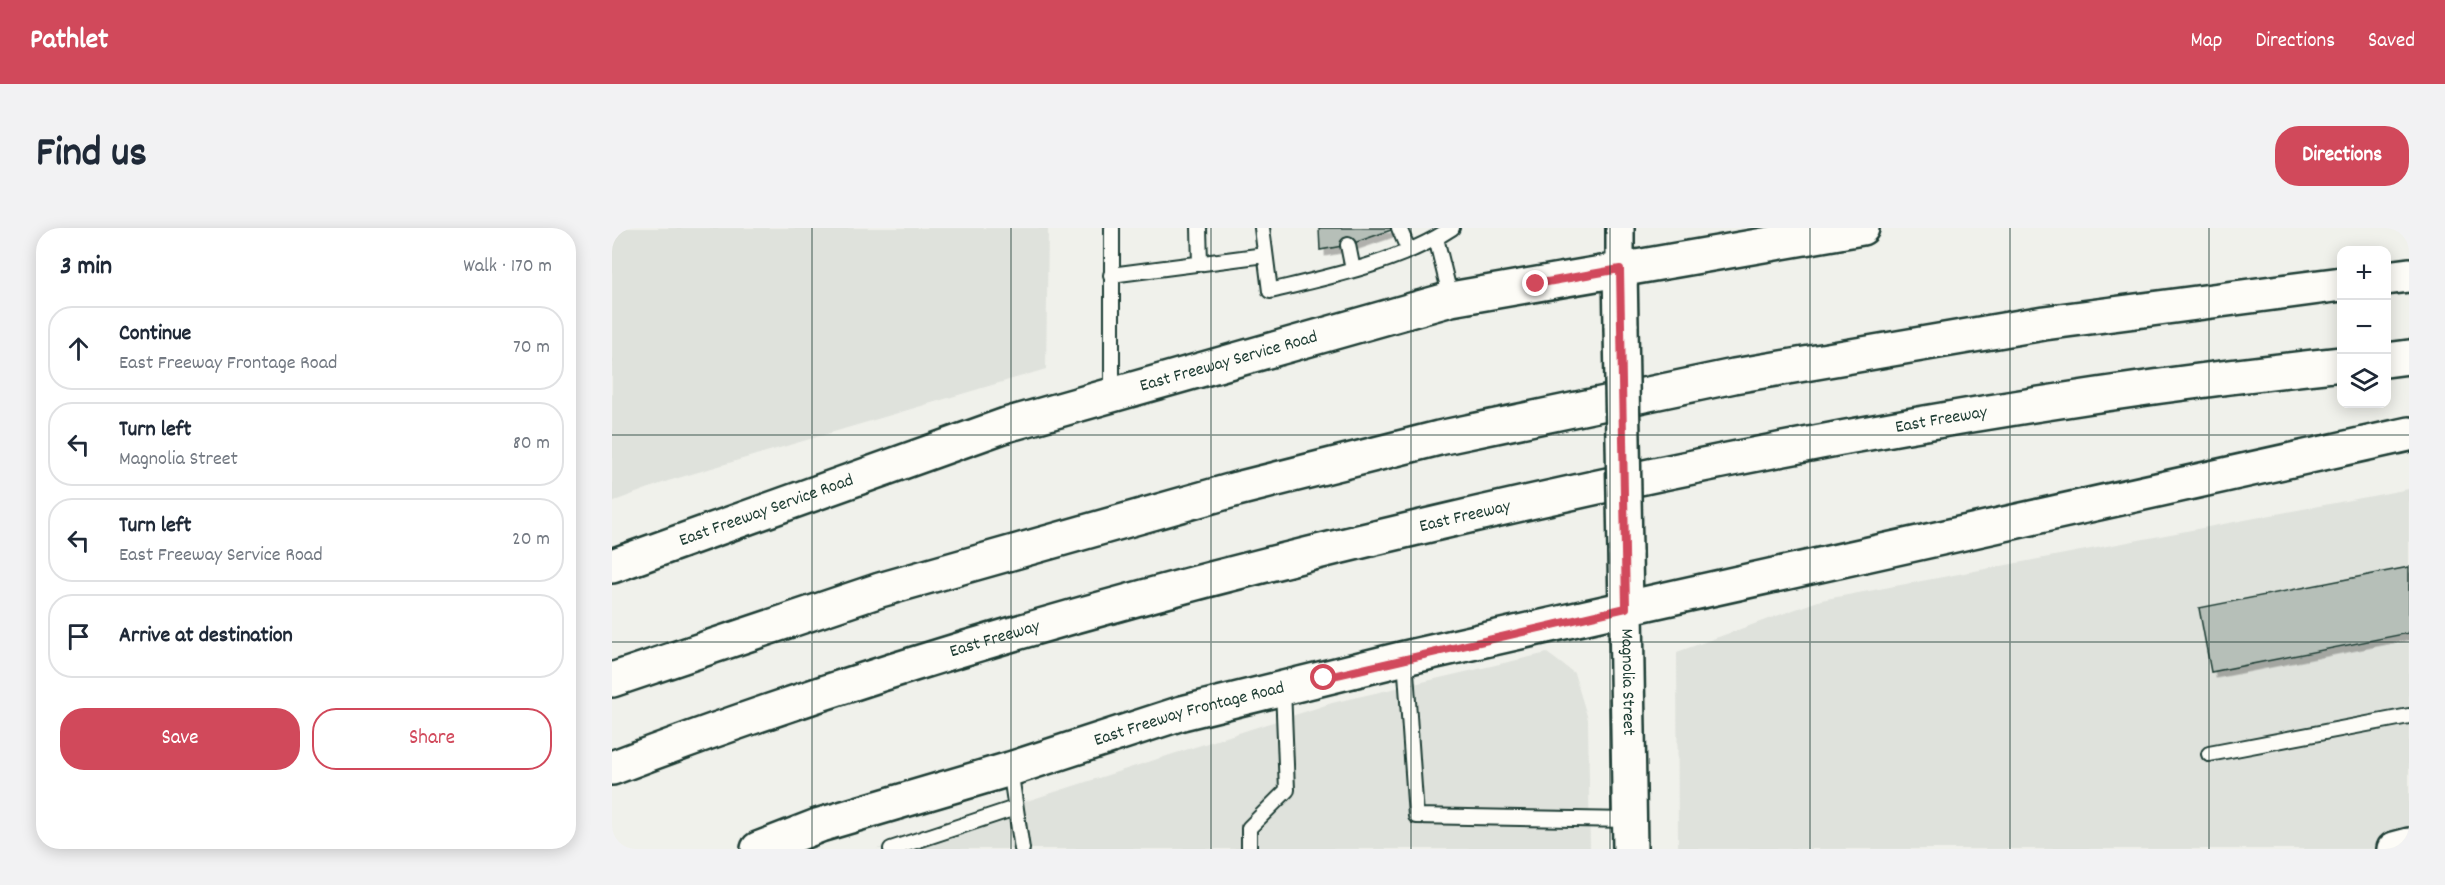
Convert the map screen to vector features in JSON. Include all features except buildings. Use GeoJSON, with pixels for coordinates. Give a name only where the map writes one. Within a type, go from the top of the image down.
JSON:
{"type":"FeatureCollection","features":[{"type":"Feature","properties":{"kind":"main road","name":"East Freeway Service Road"},"geometry":{"type":"LineString","coordinates":[[612,566],[1006,425],[1451,299],[1862,228]]}},
{"type":"Feature","properties":{"kind":"main road","name":"Magnolia Street"},"geometry":{"type":"LineString","coordinates":[[1620,269],[1630,835]]}},
{"type":"Feature","properties":{"kind":"main road"},"geometry":{"type":"LineString","coordinates":[[2391,277],[2409,275]]}},
{"type":"Feature","properties":{"kind":"main road"},"geometry":{"type":"LineString","coordinates":[[612,657],[880,590],[1226,492],[1473,431],[1734,376],[2044,322],[2337,285]]}},
{"type":"Feature","properties":{"kind":"main road"},"geometry":{"type":"LineString","coordinates":[[2391,359],[2409,357]]}},
{"type":"Feature","properties":{"kind":"main road","name":"East Freeway"},"geometry":{"type":"LineString","coordinates":[[612,770],[651,753],[939,657],[1150,596],[1326,549],[1523,503],[1835,439],[2069,400],[2337,365]]}},
{"type":"Feature","properties":{"kind":"main road","name":"East Freeway Frontage Road"},"geometry":{"type":"LineString","coordinates":[[758,849],[820,825],[1010,769],[1182,713],[1405,658],[2409,434]]}},
{"type":"Feature","properties":{"kind":"main road"},"geometry":{"type":"LineString","coordinates":[[612,680],[880,590]]}},
{"type":"Feature","properties":{"kind":"main road"},"geometry":{"type":"LineString","coordinates":[[2394,849],[2409,845]]}},
{"type":"Feature","properties":{"kind":"street","name":"Magnolia Street"},"geometry":{"type":"LineString","coordinates":[[1620,228],[1620,269]]}},
{"type":"Feature","properties":{"kind":"lane"},"geometry":{"type":"LineString","coordinates":[[1112,228],[1112,395]]}},
{"type":"Feature","properties":{"kind":"lane"},"geometry":{"type":"LineString","coordinates":[[1199,228],[1200,263]]}},
{"type":"Feature","properties":{"kind":"lane"},"geometry":{"type":"LineString","coordinates":[[1262,228],[1270,291],[1353,270],[1436,238],[1452,228]]}},
{"type":"Feature","properties":{"kind":"lane"},"geometry":{"type":"LineString","coordinates":[[1399,228],[1408,249]]}},
{"type":"Feature","properties":{"kind":"lane"},"geometry":{"type":"LineString","coordinates":[[1436,238],[1451,299]]}},
{"type":"Feature","properties":{"kind":"lane"},"geometry":{"type":"LineString","coordinates":[[1348,245],[1353,270]]}},
{"type":"Feature","properties":{"kind":"lane"},"geometry":{"type":"LineString","coordinates":[[1111,275],[1265,255]]}},
{"type":"Feature","properties":{"kind":"lane"},"geometry":{"type":"LineString","coordinates":[[1405,658],[1416,816],[1630,835]]}},
{"type":"Feature","properties":{"kind":"lane"},"geometry":{"type":"LineString","coordinates":[[1249,849],[1248,828],[1287,790],[1283,688]]}},
{"type":"Feature","properties":{"kind":"lane"},"geometry":{"type":"LineString","coordinates":[[2209,754],[2409,716]]}},
{"type":"Feature","properties":{"kind":"lane"},"geometry":{"type":"LineString","coordinates":[[1010,769],[1022,849]]}},
{"type":"Feature","properties":{"kind":"lane"},"geometry":{"type":"LineString","coordinates":[[891,849],[1015,808]]}},
{"type":"Feature","properties":{"kind":"shaded area"},"geometry":{"type":"Polygon","coordinates":[[[612,228],[1048,228],[1046,369],[668,481],[612,502],[612,228]]]}},
{"type":"Feature","properties":{"kind":"shaded area"},"geometry":{"type":"Polygon","coordinates":[[[2409,489],[2409,849],[1678,849],[1677,652],[1821,600],[2409,489]]]}},
{"type":"Feature","properties":{"kind":"shaded area"},"geometry":{"type":"Polygon","coordinates":[[[1547,653],[1574,673],[1588,719],[1590,849],[877,849],[1332,703],[1547,653]]]}},
{"type":"Feature","properties":{"kind":"route"},"geometry":{"type":"LineString","coordinates":[[1324,678],[1626,608],[1620,269],[1536,284]]}}]}
